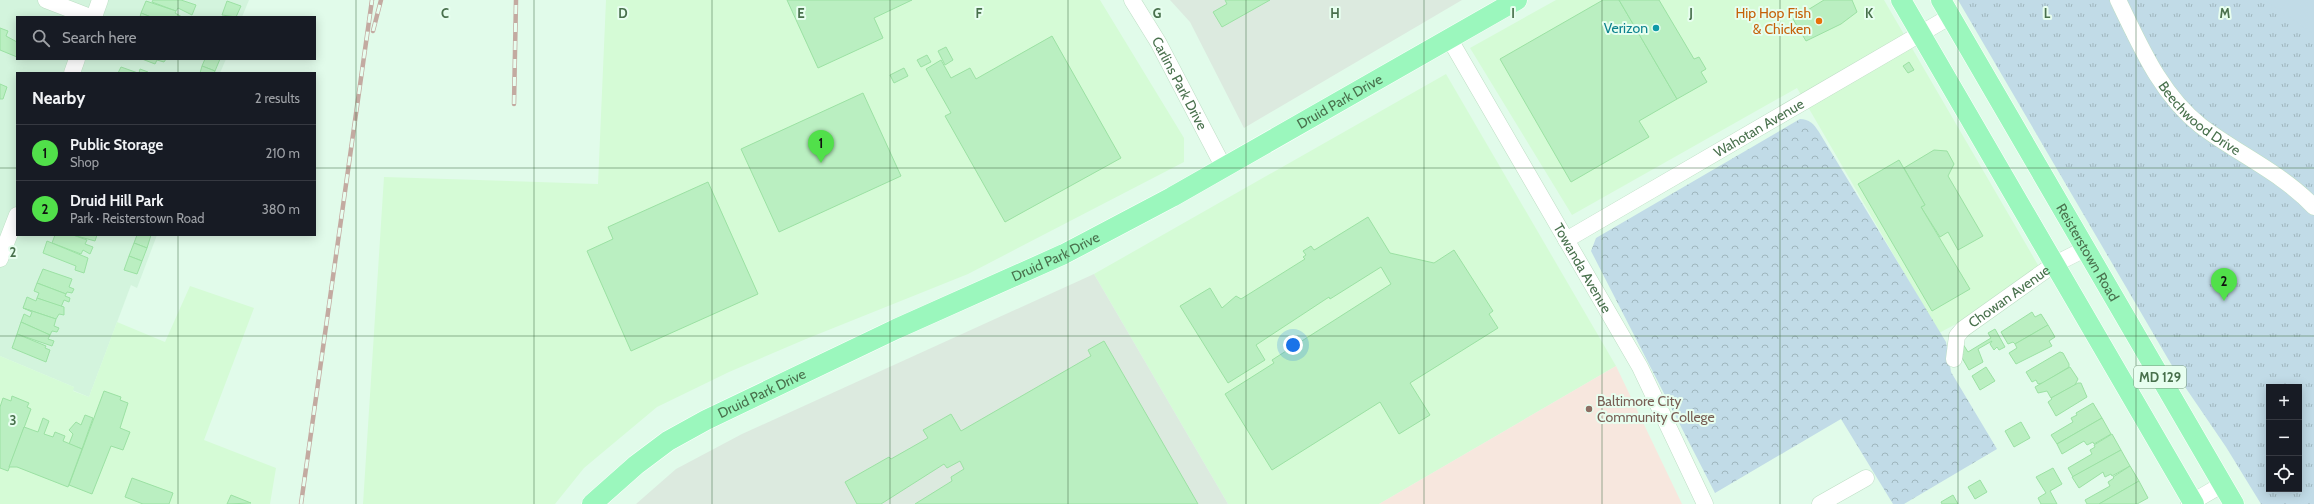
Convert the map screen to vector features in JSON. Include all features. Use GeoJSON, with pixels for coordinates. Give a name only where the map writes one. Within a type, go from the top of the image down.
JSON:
{"type":"FeatureCollection","features":[{"type":"Feature","properties":{"kind":"main road","name":"Druid Park Drive"},"geometry":{"type":"LineString","coordinates":[[592,504],[636,465],[668,441],[706,420],[896,329],[1064,254],[1224,168],[1517,0]]}},
{"type":"Feature","properties":{"kind":"main road","name":"MD 129"},"geometry":{"type":"LineString","coordinates":[[1901,0],[2192,503]]}},
{"type":"Feature","properties":{"kind":"main road","name":"Reisterstown Road"},"geometry":{"type":"LineString","coordinates":[[1946,8],[2234,504]]}},
{"type":"Feature","properties":{"kind":"street"},"geometry":{"type":"LineString","coordinates":[[46,0],[87,16]]}},
{"type":"Feature","properties":{"kind":"street"},"geometry":{"type":"LineString","coordinates":[[94,16],[100,0]]}},
{"type":"Feature","properties":{"kind":"street","name":"Carlins Park Drive"},"geometry":{"type":"LineString","coordinates":[[1132,0],[1158,42],[1224,168]]}},
{"type":"Feature","properties":{"kind":"street","name":"Beechwood Drive"},"geometry":{"type":"LineString","coordinates":[[2118,0],[2150,65],[2182,107],[2200,125],[2289,185],[2314,207]]}},
{"type":"Feature","properties":{"kind":"street","name":"Wahotan Avenue"},"geometry":{"type":"LineString","coordinates":[[1566,240],[1921,33],[1946,8]]}},
{"type":"Feature","properties":{"kind":"street","name":"Towanda Avenue"},"geometry":{"type":"LineString","coordinates":[[1449,38],[1640,367],[1705,504]]}},
{"type":"Feature","properties":{"kind":"street"},"geometry":{"type":"LineString","coordinates":[[72,72],[77,60]]}},
{"type":"Feature","properties":{"kind":"street"},"geometry":{"type":"LineString","coordinates":[[0,259],[16,218]]}},
{"type":"Feature","properties":{"kind":"street","name":"Chowan Avenue"},"geometry":{"type":"LineString","coordinates":[[1954,359],[1954,347],[1957,336],[1963,329],[2054,265],[2085,249]]}},
{"type":"Feature","properties":{"kind":"street"},"geometry":{"type":"LineString","coordinates":[[1820,504],[1866,478]]}},
{"type":"Feature","properties":{"kind":"street"},"geometry":{"type":"LineString","coordinates":[[2192,503],[2223,484]]}},
{"type":"Feature","properties":{"kind":"shaded area"},"geometry":{"type":"Polygon","coordinates":[[[0,0],[249,0],[242,16],[16,16],[16,60],[226,60],[220,72],[16,72],[16,236],[157,236],[137,288],[131,285],[89,397],[72,390],[74,387],[0,356],[0,0]]]}},
{"type":"Feature","properties":{"kind":"shaded area"},"geometry":{"type":"Polygon","coordinates":[[[606,0],[1100,0],[1184,138],[1184,162],[968,274],[806,339],[729,372],[657,407],[584,468],[555,504],[363,504],[384,177],[598,184],[606,0]]]}},
{"type":"Feature","properties":{"kind":"shaded area"},"geometry":{"type":"Polygon","coordinates":[[[1170,0],[1462,0],[1244,128],[1190,22],[1170,0]]]}},
{"type":"Feature","properties":{"kind":"shaded area"},"geometry":{"type":"Polygon","coordinates":[[[1556,0],[1884,0],[2045,277],[1939,333],[1797,88],[1572,215],[1470,48],[1556,0]]]}},
{"type":"Feature","properties":{"kind":"shaded area"},"geometry":{"type":"Polygon","coordinates":[[[1446,74],[1616,366],[1379,504],[1228,504],[1094,274],[1446,74]]]}},
{"type":"Feature","properties":{"kind":"shaded area"},"geometry":{"type":"Polygon","coordinates":[[[1094,274],[1228,504],[636,504],[676,469],[742,434],[1094,274]]]}},
{"type":"Feature","properties":{"kind":"shaded area"},"geometry":{"type":"Polygon","coordinates":[[[190,286],[254,308],[204,440],[276,468],[270,504],[0,504],[0,356],[74,387],[73,391],[89,397],[117,322],[165,342],[190,286]]]}},
{"type":"Feature","properties":{"kind":"shaded area","name":"Baltimore City Community College"},"geometry":{"type":"Polygon","coordinates":[[[1616,366],[1682,504],[1379,504],[1616,366]]]}},
{"type":"Feature","properties":{"kind":"green space"},"geometry":{"type":"Polygon","coordinates":[[[1958,0],[2314,0],[2314,504],[2261,504],[2226,447],[2181,381],[1958,0]]]}},
{"type":"Feature","properties":{"kind":"green space"},"geometry":{"type":"Polygon","coordinates":[[[2264,0],[2314,0],[2314,34],[2264,0]]]}},
{"type":"Feature","properties":{"kind":"green space"},"geometry":{"type":"Polygon","coordinates":[[[1800,119],[1811,122],[1819,132],[1946,342],[1951,372],[1997,449],[1904,504],[1893,504],[1841,419],[1715,493],[1591,251],[1596,238],[1800,119]]]}},
{"type":"Feature","properties":{"kind":"building"},"geometry":{"type":"Polygon","coordinates":[[[153,0],[181,0],[196,5],[192,15],[178,8],[176,11],[152,2],[153,0]]]}},
{"type":"Feature","properties":{"kind":"building"},"geometry":{"type":"Polygon","coordinates":[[[787,0],[912,0],[874,18],[883,38],[818,68],[787,0]]]}},
{"type":"Feature","properties":{"kind":"building"},"geometry":{"type":"Polygon","coordinates":[[[1225,0],[1270,0],[1222,27],[1213,12],[1227,4],[1225,0]]]}},
{"type":"Feature","properties":{"kind":"building"},"geometry":{"type":"Polygon","coordinates":[[[1603,0],[1619,0],[1677,99],[1639,121],[1649,137],[1571,182],[1500,59],[1603,0]]]}},
{"type":"Feature","properties":{"kind":"building","name":"Verizon"},"geometry":{"type":"Polygon","coordinates":[[[1619,0],[1659,0],[1694,59],[1699,57],[1706,69],[1701,72],[1707,82],[1677,99],[1619,0]]]}},
{"type":"Feature","properties":{"kind":"building","name":"Hip Hop Fish & Chicken"},"geometry":{"type":"Polygon","coordinates":[[[1824,0],[1852,0],[1857,12],[1841,24],[1806,41],[1793,19],[1824,0]]]}},
{"type":"Feature","properties":{"kind":"building"},"geometry":{"type":"Polygon","coordinates":[[[146,1],[176,11],[175,13],[180,16],[148,16],[141,13],[146,1]]]}},
{"type":"Feature","properties":{"kind":"building"},"geometry":{"type":"Polygon","coordinates":[[[227,1],[241,6],[236,16],[222,15],[227,1]]]}},
{"type":"Feature","properties":{"kind":"building"},"geometry":{"type":"Polygon","coordinates":[[[141,13],[148,16],[140,16],[141,13]]]}},
{"type":"Feature","properties":{"kind":"building"},"geometry":{"type":"Polygon","coordinates":[[[0,28],[8,31],[6,36],[16,41],[16,57],[0,50],[0,28]]]}},
{"type":"Feature","properties":{"kind":"building"},"geometry":{"type":"Polygon","coordinates":[[[1052,36],[1121,158],[1005,222],[945,116],[951,113],[926,69],[941,60],[951,78],[970,68],[976,79],[1052,36]]]}},
{"type":"Feature","properties":{"kind":"building"},"geometry":{"type":"Polygon","coordinates":[[[946,47],[953,60],[945,65],[938,51],[946,47]]]}},
{"type":"Feature","properties":{"kind":"building"},"geometry":{"type":"Polygon","coordinates":[[[927,55],[931,62],[921,67],[917,60],[927,55]]]}},
{"type":"Feature","properties":{"kind":"building"},"geometry":{"type":"Polygon","coordinates":[[[145,60],[157,60],[155,64],[145,60]]]}},
{"type":"Feature","properties":{"kind":"building"},"geometry":{"type":"Polygon","coordinates":[[[205,60],[220,60],[215,71],[202,66],[205,60]]]}},
{"type":"Feature","properties":{"kind":"building"},"geometry":{"type":"Polygon","coordinates":[[[1909,62],[1914,70],[1908,73],[1903,66],[1909,62]]]}},
{"type":"Feature","properties":{"kind":"building"},"geometry":{"type":"Polygon","coordinates":[[[202,66],[215,71],[214,72],[200,72],[202,66]]]}},
{"type":"Feature","properties":{"kind":"building"},"geometry":{"type":"Polygon","coordinates":[[[121,67],[135,72],[118,72],[121,67]]]}},
{"type":"Feature","properties":{"kind":"building"},"geometry":{"type":"Polygon","coordinates":[[[904,68],[908,76],[894,83],[890,75],[904,68]]]}},
{"type":"Feature","properties":{"kind":"building"},"geometry":{"type":"Polygon","coordinates":[[[140,69],[148,72],[139,72],[140,69]]]}},
{"type":"Feature","properties":{"kind":"building"},"geometry":{"type":"Polygon","coordinates":[[[0,84],[7,87],[3,99],[0,99],[0,84]]]}},
{"type":"Feature","properties":{"kind":"building"},"geometry":{"type":"Polygon","coordinates":[[[863,93],[901,176],[779,232],[741,149],[863,93]]]}},
{"type":"Feature","properties":{"kind":"building"},"geometry":{"type":"Polygon","coordinates":[[[1934,150],[1947,151],[1954,164],[1948,176],[1983,236],[1958,250],[1948,232],[1940,237],[1921,207],[1925,205],[1904,168],[1934,150]]]}},
{"type":"Feature","properties":{"kind":"building"},"geometry":{"type":"Polygon","coordinates":[[[1899,160],[1925,205],[1921,207],[1970,289],[1932,311],[1858,184],[1899,160]]]}},
{"type":"Feature","properties":{"kind":"building"},"geometry":{"type":"Polygon","coordinates":[[[708,182],[758,294],[631,351],[587,251],[613,239],[608,227],[708,182]]]}},
{"type":"Feature","properties":{"kind":"building"},"geometry":{"type":"Polygon","coordinates":[[[1368,217],[1390,253],[1434,263],[1454,250],[1493,311],[1489,314],[1498,328],[1410,383],[1430,415],[1399,434],[1380,402],[1272,470],[1225,394],[1274,363],[1272,360],[1391,284],[1381,267],[1330,299],[1329,297],[1256,345],[1265,360],[1228,383],[1180,306],[1210,288],[1222,308],[1236,296],[1241,299],[1305,259],[1303,257],[1306,255],[1303,251],[1311,246],[1314,250],[1316,249],[1368,217]]]}},
{"type":"Feature","properties":{"kind":"building"},"geometry":{"type":"Polygon","coordinates":[[[55,236],[76,236],[87,240],[85,244],[93,247],[90,254],[83,250],[81,254],[52,243],[55,236]]]}},
{"type":"Feature","properties":{"kind":"building"},"geometry":{"type":"Polygon","coordinates":[[[77,236],[97,236],[95,241],[77,236]]]}},
{"type":"Feature","properties":{"kind":"building"},"geometry":{"type":"Polygon","coordinates":[[[137,236],[151,236],[147,248],[134,243],[137,236]]]}},
{"type":"Feature","properties":{"kind":"building"},"geometry":{"type":"Polygon","coordinates":[[[47,241],[88,258],[84,273],[75,270],[76,266],[43,253],[47,241]]]}},
{"type":"Feature","properties":{"kind":"building"},"geometry":{"type":"Polygon","coordinates":[[[134,243],[147,248],[142,261],[129,256],[134,243]]]}},
{"type":"Feature","properties":{"kind":"building"},"geometry":{"type":"Polygon","coordinates":[[[129,256],[142,261],[137,274],[124,270],[129,256]]]}},
{"type":"Feature","properties":{"kind":"building"},"geometry":{"type":"Polygon","coordinates":[[[43,269],[72,279],[69,287],[74,289],[72,293],[67,292],[66,294],[37,283],[43,269]]]}},
{"type":"Feature","properties":{"kind":"building"},"geometry":{"type":"Polygon","coordinates":[[[37,283],[66,294],[65,296],[70,298],[69,302],[64,300],[61,307],[37,298],[39,293],[34,291],[37,283]]]}},
{"type":"Feature","properties":{"kind":"building"},"geometry":{"type":"Polygon","coordinates":[[[27,297],[36,301],[37,298],[64,307],[64,315],[59,314],[56,319],[23,308],[27,297]]]}},
{"type":"Feature","properties":{"kind":"building"},"geometry":{"type":"Polygon","coordinates":[[[23,308],[56,319],[54,326],[59,328],[57,332],[52,331],[50,335],[21,322],[24,314],[30,317],[32,312],[23,308]]]}},
{"type":"Feature","properties":{"kind":"building"},"geometry":{"type":"Polygon","coordinates":[[[2032,312],[2035,317],[2041,314],[2048,325],[2015,344],[2013,342],[2008,344],[2001,332],[2032,312]]]}},
{"type":"Feature","properties":{"kind":"building"},"geometry":{"type":"Polygon","coordinates":[[[21,322],[50,335],[48,339],[54,341],[52,346],[17,334],[21,322]]]}},
{"type":"Feature","properties":{"kind":"building"},"geometry":{"type":"Polygon","coordinates":[[[2048,325],[2055,337],[2049,341],[2052,346],[2016,364],[2009,353],[2017,348],[2015,344],[2048,325]]]}},
{"type":"Feature","properties":{"kind":"building"},"geometry":{"type":"Polygon","coordinates":[[[1995,329],[2005,347],[1999,350],[1997,347],[1994,350],[1990,344],[1992,341],[1978,349],[1983,362],[1969,370],[1961,356],[1963,355],[1958,346],[1963,344],[1968,352],[1991,338],[1988,333],[1995,329]]]}},
{"type":"Feature","properties":{"kind":"building"},"geometry":{"type":"Polygon","coordinates":[[[17,334],[46,346],[45,348],[50,350],[46,362],[12,348],[17,334]]]}},
{"type":"Feature","properties":{"kind":"building"},"geometry":{"type":"Polygon","coordinates":[[[1104,341],[1198,504],[915,504],[952,481],[951,477],[964,469],[960,461],[947,468],[944,464],[881,504],[857,504],[845,482],[889,457],[891,459],[928,438],[923,430],[951,414],[961,431],[1091,356],[1088,350],[1104,341]]]}},
{"type":"Feature","properties":{"kind":"building"},"geometry":{"type":"Polygon","coordinates":[[[2060,352],[2063,353],[2069,367],[2043,383],[2038,384],[2036,380],[2032,382],[2026,372],[2060,352]]]}},
{"type":"Feature","properties":{"kind":"building"},"geometry":{"type":"Polygon","coordinates":[[[1986,367],[1995,381],[1980,390],[1972,376],[1986,367]]]}},
{"type":"Feature","properties":{"kind":"building"},"geometry":{"type":"Polygon","coordinates":[[[2070,367],[2078,379],[2075,385],[2051,398],[2047,391],[2038,393],[2035,387],[2070,367]]]}},
{"type":"Feature","properties":{"kind":"building"},"geometry":{"type":"Polygon","coordinates":[[[2078,383],[2081,383],[2087,397],[2056,416],[2048,402],[2052,399],[2051,398],[2078,383]]]}},
{"type":"Feature","properties":{"kind":"building"},"geometry":{"type":"Polygon","coordinates":[[[104,391],[121,397],[120,400],[128,403],[120,428],[130,432],[123,450],[111,446],[92,494],[69,485],[104,391]]]}},
{"type":"Feature","properties":{"kind":"building"},"geometry":{"type":"Polygon","coordinates":[[[12,396],[29,403],[27,407],[31,409],[8,471],[0,468],[0,407],[3,398],[11,401],[12,396]]]}},
{"type":"Feature","properties":{"kind":"building"},"geometry":{"type":"Polygon","coordinates":[[[2093,403],[2102,418],[2057,444],[2051,435],[2073,422],[2071,418],[2077,415],[2076,413],[2093,403]]]}},
{"type":"Feature","properties":{"kind":"building"},"geometry":{"type":"Polygon","coordinates":[[[85,415],[93,418],[82,449],[69,444],[73,434],[69,430],[76,422],[81,425],[85,415]]]}},
{"type":"Feature","properties":{"kind":"building"},"geometry":{"type":"Polygon","coordinates":[[[43,418],[49,421],[44,434],[53,437],[55,432],[65,436],[63,441],[82,449],[68,487],[17,467],[9,467],[24,427],[38,432],[43,418]]]}},
{"type":"Feature","properties":{"kind":"building"},"geometry":{"type":"Polygon","coordinates":[[[2102,418],[2111,434],[2094,444],[2093,442],[2087,445],[2084,441],[2062,454],[2057,444],[2102,418]]]}},
{"type":"Feature","properties":{"kind":"building"},"geometry":{"type":"Polygon","coordinates":[[[2021,422],[2030,438],[2014,447],[2005,431],[2021,422]]]}},
{"type":"Feature","properties":{"kind":"building"},"geometry":{"type":"Polygon","coordinates":[[[2112,434],[2121,450],[2073,477],[2068,468],[2092,454],[2090,450],[2095,447],[2094,445],[2112,434]]]}},
{"type":"Feature","properties":{"kind":"building"},"geometry":{"type":"Polygon","coordinates":[[[2121,450],[2130,466],[2112,476],[2111,474],[2105,477],[2103,472],[2079,488],[2072,477],[2121,450]]]}},
{"type":"Feature","properties":{"kind":"building"},"geometry":{"type":"Polygon","coordinates":[[[2130,466],[2139,481],[2099,504],[2087,504],[2085,500],[2110,486],[2108,482],[2114,478],[2113,477],[2130,466]]]}},
{"type":"Feature","properties":{"kind":"building"},"geometry":{"type":"Polygon","coordinates":[[[2053,468],[2062,484],[2050,491],[2057,504],[2041,504],[2038,498],[2046,493],[2036,477],[2053,468]]]}},
{"type":"Feature","properties":{"kind":"building"},"geometry":{"type":"Polygon","coordinates":[[[132,478],[173,493],[169,504],[143,504],[125,497],[132,478]]]}},
{"type":"Feature","properties":{"kind":"building"},"geometry":{"type":"Polygon","coordinates":[[[1980,480],[1987,492],[1975,499],[1968,487],[1980,480]]]}},
{"type":"Feature","properties":{"kind":"building"},"geometry":{"type":"Polygon","coordinates":[[[2139,481],[2148,498],[2137,504],[2099,504],[2139,481]]]}},
{"type":"Feature","properties":{"kind":"building"},"geometry":{"type":"Polygon","coordinates":[[[231,495],[251,503],[227,504],[231,495]]]}},
{"type":"Feature","properties":{"kind":"building"},"geometry":{"type":"Polygon","coordinates":[[[1953,495],[1958,504],[1942,504],[1941,502],[1953,495]]]}},
{"type":"Feature","properties":{"kind":"railway"},"geometry":{"type":"LineString","coordinates":[[301,504],[372,0]]}},
{"type":"Feature","properties":{"kind":"railway"},"geometry":{"type":"LineString","coordinates":[[373,31],[381,0]]}},
{"type":"Feature","properties":{"kind":"railway"},"geometry":{"type":"LineString","coordinates":[[514,104],[516,0]]}},
{"type":"Feature","properties":{"kind":"place","name":"Hip Hop Fish & Chicken"},"geometry":{"type":"Point","coordinates":[1819,21]}},
{"type":"Feature","properties":{"kind":"place","name":"Verizon"},"geometry":{"type":"Point","coordinates":[1656,28]}},
{"type":"Feature","properties":{"kind":"place","name":"Public Storage"},"geometry":{"type":"Point","coordinates":[821,163]}},
{"type":"Feature","properties":{"kind":"place","name":"Druid Hill Park"},"geometry":{"type":"Point","coordinates":[2224,301]}},
{"type":"Feature","properties":{"kind":"place","name":"Baltimore City Community College"},"geometry":{"type":"Point","coordinates":[1589,409]}}]}
